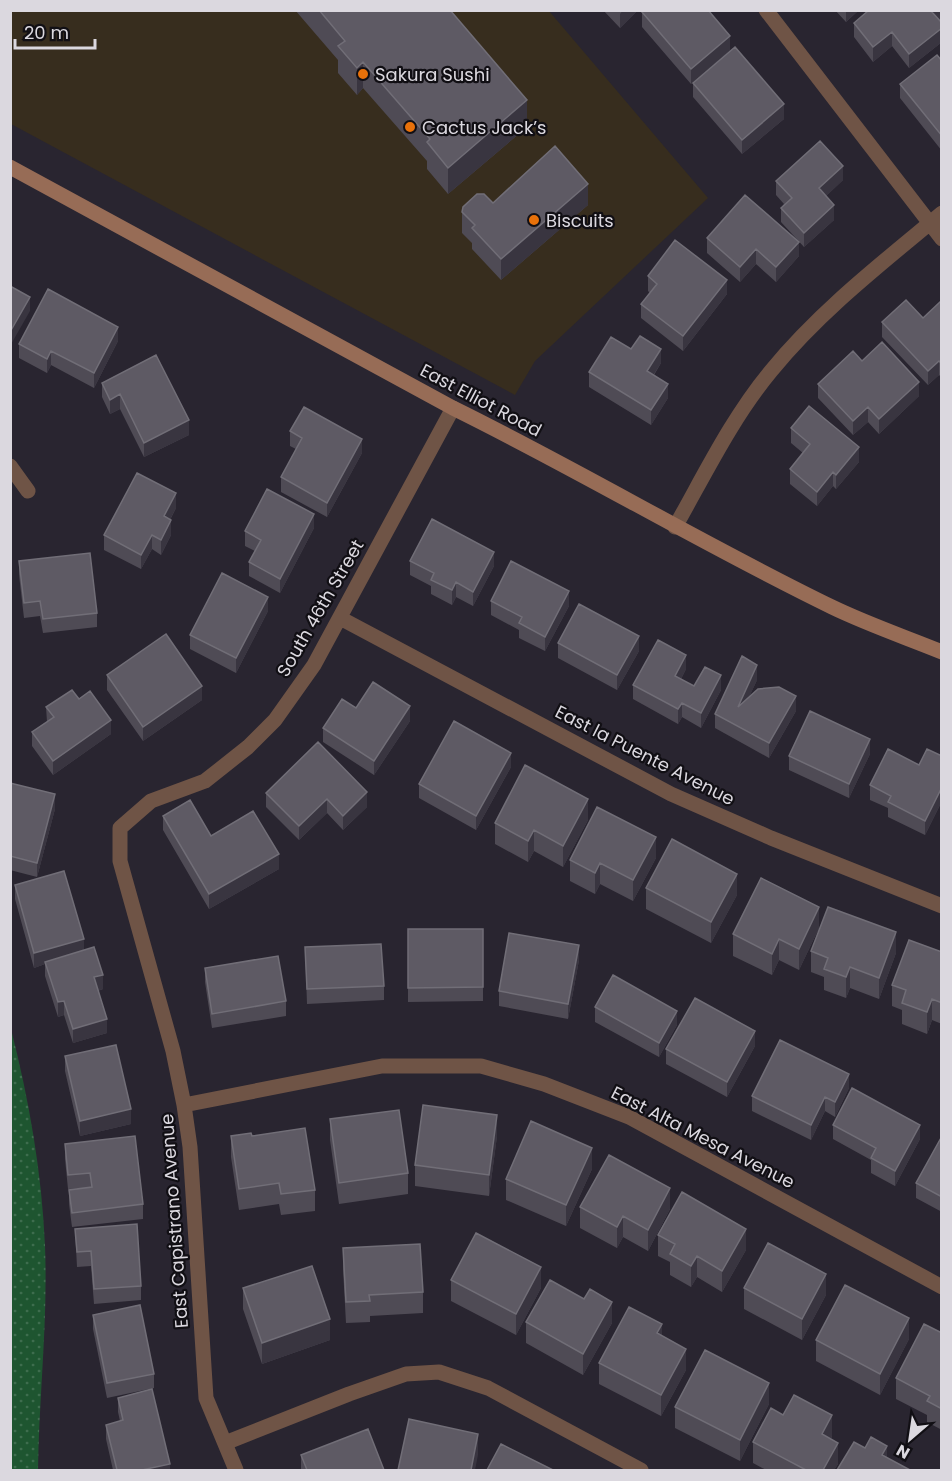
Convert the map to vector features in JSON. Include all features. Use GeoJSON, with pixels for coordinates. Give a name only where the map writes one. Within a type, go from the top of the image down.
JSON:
{"type":"FeatureCollection","features":[{"type":"Feature","properties":{"kind":"main road","name":"East Elliot Road"},"geometry":{"type":"LineString","coordinates":[[10,167],[675,527],[834,608],[942,652]]}},
{"type":"Feature","properties":{"kind":"street"},"geometry":{"type":"LineString","coordinates":[[766,10],[942,239]]}},
{"type":"Feature","properties":{"kind":"street"},"geometry":{"type":"LineString","coordinates":[[675,527],[732,425],[770,371],[819,318],[942,213]]}},
{"type":"Feature","properties":{"kind":"street","name":"South 46th Street"},"geometry":{"type":"LineString","coordinates":[[120,828],[151,801],[205,781],[248,747],[274,720],[314,664],[453,408]]}},
{"type":"Feature","properties":{"kind":"street"},"geometry":{"type":"LineString","coordinates":[[10,466],[28,491]]}},
{"type":"Feature","properties":{"kind":"street","name":"East la Puente Avenue"},"geometry":{"type":"LineString","coordinates":[[340,618],[671,794],[771,838],[942,906]]}},
{"type":"Feature","properties":{"kind":"street","name":"East Capistrano Avenue"},"geometry":{"type":"LineString","coordinates":[[120,828],[120,861],[173,1051],[184,1105],[190,1147],[206,1398],[236,1470]]}},
{"type":"Feature","properties":{"kind":"street","name":"East Alta Mesa Avenue"},"geometry":{"type":"LineString","coordinates":[[184,1105],[382,1066],[481,1066],[544,1084],[629,1116],[942,1287]]}},
{"type":"Feature","properties":{"kind":"street"},"geometry":{"type":"LineString","coordinates":[[225,1443],[406,1374],[439,1372],[488,1388],[641,1470]]}},
{"type":"Feature","properties":{"kind":"shaded area"},"geometry":{"type":"Polygon","coordinates":[[[10,11],[549,11],[708,198],[535,361],[515,395],[11,124],[10,11]]]}},
{"type":"Feature","properties":{"kind":"green space"},"geometry":{"type":"Polygon","coordinates":[[[11,1029],[34,1137],[45,1246],[38,1470],[11,1470],[11,1029]]]}},
{"type":"Feature","properties":{"kind":"building"},"geometry":{"type":"Polygon","coordinates":[[[319,10],[450,10],[527,100],[448,168],[427,142],[430,139],[363,62],[357,68],[338,46],[345,41],[319,10]]]}},
{"type":"Feature","properties":{"kind":"building"},"geometry":{"type":"Polygon","coordinates":[[[644,10],[708,10],[730,36],[691,69],[642,12],[644,10]]]}},
{"type":"Feature","properties":{"kind":"building"},"geometry":{"type":"Polygon","coordinates":[[[869,10],[934,10],[932,12],[942,23],[942,28],[909,54],[892,32],[873,47],[854,23],[869,10]]]}},
{"type":"Feature","properties":{"kind":"building"},"geometry":{"type":"Polygon","coordinates":[[[735,47],[784,104],[742,140],[693,83],[735,47]]]}},
{"type":"Feature","properties":{"kind":"building"},"geometry":{"type":"Polygon","coordinates":[[[937,55],[942,61],[942,136],[900,84],[937,55]]]}},
{"type":"Feature","properties":{"kind":"building"},"geometry":{"type":"Polygon","coordinates":[[[820,141],[843,166],[819,188],[834,205],[804,233],[781,208],[792,198],[776,181],[820,141]]]}},
{"type":"Feature","properties":{"kind":"building"},"geometry":{"type":"Polygon","coordinates":[[[555,146],[588,184],[501,259],[472,228],[475,225],[462,212],[463,207],[477,194],[484,194],[493,203],[555,146]]]}},
{"type":"Feature","properties":{"kind":"building"},"geometry":{"type":"Polygon","coordinates":[[[745,195],[799,242],[776,267],[756,249],[740,267],[707,238],[745,195]]]}},
{"type":"Feature","properties":{"kind":"building"},"geometry":{"type":"Polygon","coordinates":[[[675,240],[727,280],[683,336],[641,304],[657,284],[648,276],[675,240]]]}},
{"type":"Feature","properties":{"kind":"building"},"geometry":{"type":"Polygon","coordinates":[[[10,286],[30,297],[10,332],[10,286]]]}},
{"type":"Feature","properties":{"kind":"building"},"geometry":{"type":"Polygon","coordinates":[[[48,289],[118,327],[94,373],[51,351],[47,359],[19,344],[48,289]]]}},
{"type":"Feature","properties":{"kind":"building"},"geometry":{"type":"Polygon","coordinates":[[[906,300],[923,318],[942,302],[942,364],[939,361],[928,371],[882,322],[906,300]]]}},
{"type":"Feature","properties":{"kind":"building"},"geometry":{"type":"Polygon","coordinates":[[[640,336],[661,349],[647,371],[668,384],[651,410],[589,372],[611,337],[631,349],[640,336]]]}},
{"type":"Feature","properties":{"kind":"building"},"geometry":{"type":"Polygon","coordinates":[[[882,342],[919,382],[879,419],[868,407],[853,421],[818,384],[853,351],[862,361],[882,342]]]}},
{"type":"Feature","properties":{"kind":"building"},"geometry":{"type":"Polygon","coordinates":[[[156,355],[189,420],[144,443],[120,394],[110,400],[102,383],[156,355]]]}},
{"type":"Feature","properties":{"kind":"building"},"geometry":{"type":"Polygon","coordinates":[[[809,406],[859,447],[836,475],[833,472],[817,492],[790,469],[810,444],[791,428],[809,406]]]}},
{"type":"Feature","properties":{"kind":"building"},"geometry":{"type":"Polygon","coordinates":[[[304,407],[362,439],[327,503],[281,477],[302,438],[290,431],[304,407]]]}},
{"type":"Feature","properties":{"kind":"building"},"geometry":{"type":"Polygon","coordinates":[[[137,473],[176,493],[164,516],[171,520],[161,540],[152,535],[141,555],[104,535],[137,473]]]}},
{"type":"Feature","properties":{"kind":"building"},"geometry":{"type":"Polygon","coordinates":[[[267,489],[314,514],[280,579],[249,562],[261,540],[245,531],[267,489]]]}},
{"type":"Feature","properties":{"kind":"building"},"geometry":{"type":"Polygon","coordinates":[[[432,519],[494,552],[473,592],[456,582],[452,590],[431,580],[434,573],[410,561],[432,519]]]}},
{"type":"Feature","properties":{"kind":"building"},"geometry":{"type":"Polygon","coordinates":[[[90,553],[97,613],[43,619],[40,601],[24,603],[19,561],[90,553]]]}},
{"type":"Feature","properties":{"kind":"building"},"geometry":{"type":"Polygon","coordinates":[[[511,561],[569,591],[545,637],[519,623],[522,617],[491,601],[511,561]]]}},
{"type":"Feature","properties":{"kind":"building"},"geometry":{"type":"Polygon","coordinates":[[[222,573],[268,597],[236,658],[190,635],[222,573]]]}},
{"type":"Feature","properties":{"kind":"building"},"geometry":{"type":"Polygon","coordinates":[[[579,604],[639,636],[617,675],[558,643],[579,604]]]}},
{"type":"Feature","properties":{"kind":"building"},"geometry":{"type":"Polygon","coordinates":[[[166,634],[202,686],[143,727],[107,675],[166,634]]]}},
{"type":"Feature","properties":{"kind":"building"},"geometry":{"type":"Polygon","coordinates":[[[658,640],[686,655],[675,676],[694,686],[705,667],[721,675],[701,713],[682,703],[678,709],[633,685],[658,640]]]}},
{"type":"Feature","properties":{"kind":"building"},"geometry":{"type":"Polygon","coordinates":[[[742,656],[757,665],[738,707],[758,689],[779,687],[796,696],[769,743],[715,714],[742,656]]]}},
{"type":"Feature","properties":{"kind":"building"},"geometry":{"type":"Polygon","coordinates":[[[373,682],[410,706],[374,761],[323,728],[342,699],[356,708],[373,682]]]}},
{"type":"Feature","properties":{"kind":"building"},"geometry":{"type":"Polygon","coordinates":[[[72,690],[79,699],[90,691],[111,720],[53,761],[32,732],[54,717],[46,707],[72,690]]]}},
{"type":"Feature","properties":{"kind":"building"},"geometry":{"type":"Polygon","coordinates":[[[810,711],[870,739],[849,784],[789,756],[810,711]]]}},
{"type":"Feature","properties":{"kind":"building"},"geometry":{"type":"Polygon","coordinates":[[[454,721],[511,753],[476,816],[419,784],[454,721]]]}},
{"type":"Feature","properties":{"kind":"building"},"geometry":{"type":"Polygon","coordinates":[[[318,742],[367,792],[343,816],[327,799],[299,826],[266,793],[318,742]]]}},
{"type":"Feature","properties":{"kind":"building"},"geometry":{"type":"Polygon","coordinates":[[[888,749],[919,765],[927,749],[942,756],[942,787],[925,821],[888,802],[891,796],[870,785],[888,749]]]}},
{"type":"Feature","properties":{"kind":"building"},"geometry":{"type":"Polygon","coordinates":[[[525,765],[588,799],[563,846],[534,830],[528,841],[495,823],[525,765]]]}},
{"type":"Feature","properties":{"kind":"building"},"geometry":{"type":"Polygon","coordinates":[[[10,783],[55,794],[37,863],[10,856],[10,783]]]}},
{"type":"Feature","properties":{"kind":"building"},"geometry":{"type":"Polygon","coordinates":[[[190,800],[211,836],[253,811],[279,854],[209,894],[163,816],[190,800]]]}},
{"type":"Feature","properties":{"kind":"building"},"geometry":{"type":"Polygon","coordinates":[[[597,807],[656,837],[633,880],[600,863],[595,873],[570,860],[597,807]]]}},
{"type":"Feature","properties":{"kind":"building"},"geometry":{"type":"Polygon","coordinates":[[[672,839],[737,874],[711,922],[646,888],[672,839]]]}},
{"type":"Feature","properties":{"kind":"building"},"geometry":{"type":"Polygon","coordinates":[[[64,871],[84,939],[34,953],[15,885],[64,871]]]}},
{"type":"Feature","properties":{"kind":"building"},"geometry":{"type":"Polygon","coordinates":[[[761,878],[819,907],[799,949],[779,939],[772,954],[733,934],[761,878]]]}},
{"type":"Feature","properties":{"kind":"building"},"geometry":{"type":"Polygon","coordinates":[[[828,907],[896,932],[879,978],[850,967],[846,977],[824,969],[828,958],[811,951],[828,907]]]}},
{"type":"Feature","properties":{"kind":"building"},"geometry":{"type":"Polygon","coordinates":[[[408,929],[483,929],[483,987],[408,988],[408,929]]]}},
{"type":"Feature","properties":{"kind":"building"},"geometry":{"type":"Polygon","coordinates":[[[509,933],[579,945],[568,1004],[499,991],[509,933]]]}},
{"type":"Feature","properties":{"kind":"building"},"geometry":{"type":"Polygon","coordinates":[[[909,940],[942,952],[942,1003],[932,999],[927,1012],[902,1003],[906,990],[892,985],[909,940]]]}},
{"type":"Feature","properties":{"kind":"building"},"geometry":{"type":"Polygon","coordinates":[[[381,944],[384,986],[307,989],[305,947],[381,944]]]}},
{"type":"Feature","properties":{"kind":"building"},"geometry":{"type":"Polygon","coordinates":[[[94,947],[103,975],[94,977],[107,1019],[73,1029],[64,1001],[58,1002],[45,962],[94,947]]]}},
{"type":"Feature","properties":{"kind":"building"},"geometry":{"type":"Polygon","coordinates":[[[278,956],[286,1001],[212,1014],[205,968],[278,956]]]}},
{"type":"Feature","properties":{"kind":"building"},"geometry":{"type":"Polygon","coordinates":[[[613,975],[677,1011],[659,1043],[595,1007],[613,975]]]}},
{"type":"Feature","properties":{"kind":"building"},"geometry":{"type":"Polygon","coordinates":[[[695,998],[755,1031],[727,1082],[666,1049],[695,998]]]}},
{"type":"Feature","properties":{"kind":"building"},"geometry":{"type":"Polygon","coordinates":[[[780,1040],[849,1074],[835,1102],[825,1097],[811,1125],[752,1096],[780,1040]]]}},
{"type":"Feature","properties":{"kind":"building"},"geometry":{"type":"Polygon","coordinates":[[[116,1045],[131,1109],[80,1121],[65,1056],[116,1045]]]}},
{"type":"Feature","properties":{"kind":"building"},"geometry":{"type":"Polygon","coordinates":[[[852,1088],[920,1125],[895,1171],[871,1158],[876,1148],[833,1125],[852,1088]]]}},
{"type":"Feature","properties":{"kind":"building"},"geometry":{"type":"Polygon","coordinates":[[[423,1105],[497,1115],[489,1175],[415,1165],[423,1105]]]}},
{"type":"Feature","properties":{"kind":"building"},"geometry":{"type":"Polygon","coordinates":[[[399,1110],[408,1173],[339,1183],[330,1119],[399,1110]]]}},
{"type":"Feature","properties":{"kind":"building"},"geometry":{"type":"Polygon","coordinates":[[[531,1121],[592,1148],[566,1205],[506,1179],[531,1121]]]}},
{"type":"Feature","properties":{"kind":"building"},"geometry":{"type":"Polygon","coordinates":[[[305,1128],[315,1190],[281,1194],[279,1183],[239,1189],[231,1136],[251,1133],[252,1136],[305,1128]]]}},
{"type":"Feature","properties":{"kind":"building"},"geometry":{"type":"Polygon","coordinates":[[[135,1136],[143,1204],[72,1213],[69,1190],[92,1187],[90,1173],[68,1175],[65,1144],[135,1136]]]}},
{"type":"Feature","properties":{"kind":"building"},"geometry":{"type":"Polygon","coordinates":[[[942,1136],[942,1197],[916,1183],[942,1136]]]}},
{"type":"Feature","properties":{"kind":"building"},"geometry":{"type":"Polygon","coordinates":[[[609,1155],[670,1188],[648,1230],[623,1216],[617,1227],[580,1207],[609,1155]]]}},
{"type":"Feature","properties":{"kind":"building"},"geometry":{"type":"Polygon","coordinates":[[[682,1192],[746,1229],[722,1271],[697,1256],[691,1266],[670,1254],[675,1244],[658,1235],[682,1192]]]}},
{"type":"Feature","properties":{"kind":"building"},"geometry":{"type":"Polygon","coordinates":[[[137,1224],[141,1286],[94,1289],[91,1251],[77,1252],[75,1229],[137,1224]]]}},
{"type":"Feature","properties":{"kind":"building"},"geometry":{"type":"Polygon","coordinates":[[[476,1233],[541,1267],[516,1314],[451,1280],[476,1233]]]}},
{"type":"Feature","properties":{"kind":"building"},"geometry":{"type":"Polygon","coordinates":[[[768,1243],[826,1274],[802,1319],[744,1288],[768,1243]]]}},
{"type":"Feature","properties":{"kind":"building"},"geometry":{"type":"Polygon","coordinates":[[[420,1244],[423,1292],[369,1295],[370,1301],[346,1302],[343,1248],[420,1244]]]}},
{"type":"Feature","properties":{"kind":"building"},"geometry":{"type":"Polygon","coordinates":[[[312,1266],[330,1319],[262,1343],[243,1288],[312,1266]]]}},
{"type":"Feature","properties":{"kind":"building"},"geometry":{"type":"Polygon","coordinates":[[[550,1280],[584,1299],[590,1289],[612,1302],[583,1354],[526,1322],[550,1280]]]}},
{"type":"Feature","properties":{"kind":"building"},"geometry":{"type":"Polygon","coordinates":[[[845,1285],[909,1318],[880,1374],[816,1340],[845,1285]]]}},
{"type":"Feature","properties":{"kind":"building"},"geometry":{"type":"Polygon","coordinates":[[[140,1305],[154,1374],[107,1383],[93,1315],[140,1305]]]}},
{"type":"Feature","properties":{"kind":"building"},"geometry":{"type":"Polygon","coordinates":[[[629,1307],[662,1324],[657,1333],[686,1349],[661,1395],[599,1363],[629,1307]]]}},
{"type":"Feature","properties":{"kind":"building"},"geometry":{"type":"Polygon","coordinates":[[[924,1324],[942,1333],[942,1409],[927,1401],[930,1396],[896,1378],[924,1324]]]}},
{"type":"Feature","properties":{"kind":"building"},"geometry":{"type":"Polygon","coordinates":[[[705,1350],[769,1383],[740,1440],[675,1407],[705,1350]]]}},
{"type":"Feature","properties":{"kind":"building"},"geometry":{"type":"Polygon","coordinates":[[[152,1389],[170,1464],[142,1470],[117,1470],[106,1425],[123,1420],[118,1398],[152,1389]]]}},
{"type":"Feature","properties":{"kind":"building"},"geometry":{"type":"Polygon","coordinates":[[[794,1395],[832,1415],[822,1434],[838,1443],[823,1470],[806,1470],[753,1442],[771,1408],[783,1415],[794,1395]]]}},
{"type":"Feature","properties":{"kind":"building"},"geometry":{"type":"Polygon","coordinates":[[[409,1419],[478,1434],[471,1470],[398,1470],[409,1419]]]}},
{"type":"Feature","properties":{"kind":"building"},"geometry":{"type":"Polygon","coordinates":[[[368,1429],[384,1470],[307,1470],[301,1455],[368,1429]]]}},
{"type":"Feature","properties":{"kind":"building"},"geometry":{"type":"Polygon","coordinates":[[[871,1437],[887,1446],[882,1455],[910,1470],[837,1470],[854,1442],[865,1448],[871,1437]]]}},
{"type":"Feature","properties":{"kind":"building"},"geometry":{"type":"Polygon","coordinates":[[[501,1444],[553,1470],[487,1470],[501,1444]]]}},
{"type":"Feature","properties":{"kind":"place","name":"Sakura Sushi"},"geometry":{"type":"Point","coordinates":[363,74]}},
{"type":"Feature","properties":{"kind":"place","name":"Cactus Jack’s"},"geometry":{"type":"Point","coordinates":[410,127]}},
{"type":"Feature","properties":{"kind":"place","name":"Biscuits"},"geometry":{"type":"Point","coordinates":[534,220]}}]}
